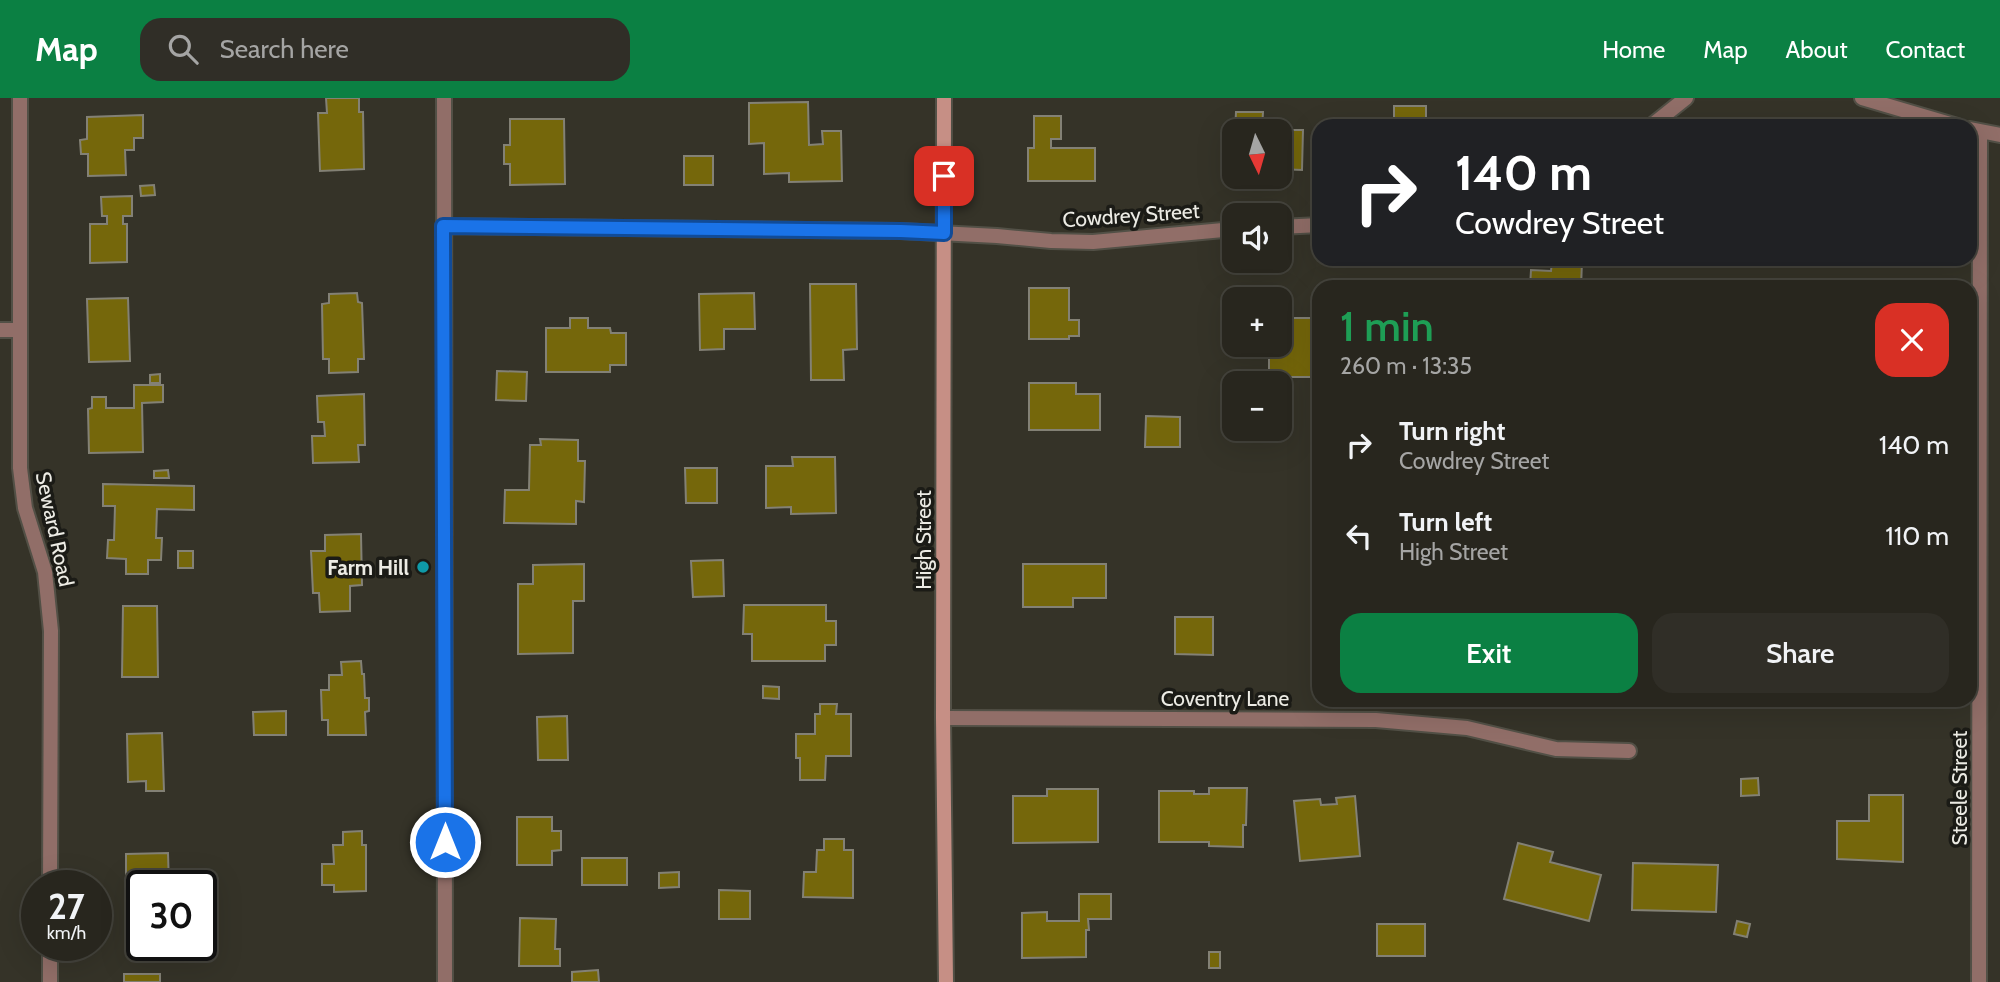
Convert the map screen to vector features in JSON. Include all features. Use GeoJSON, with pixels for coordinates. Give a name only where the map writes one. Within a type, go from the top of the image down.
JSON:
{"type":"FeatureCollection","features":[{"type":"Feature","properties":{"kind":"street","name":"Seward Road"},"geometry":{"type":"LineString","coordinates":[[20,98],[21,481],[25,508],[45,572],[51,631],[50,870]]}},
{"type":"Feature","properties":{"kind":"street"},"geometry":{"type":"LineString","coordinates":[[444,98],[445,982]]}},
{"type":"Feature","properties":{"kind":"street","name":"High Street"},"geometry":{"type":"LineString","coordinates":[[944,98],[943,718],[946,982]]}},
{"type":"Feature","properties":{"kind":"street"},"geometry":{"type":"LineString","coordinates":[[1660,119],[1686,98]]}},
{"type":"Feature","properties":{"kind":"street"},"geometry":{"type":"LineString","coordinates":[[1862,98],[1933,119]]}},
{"type":"Feature","properties":{"kind":"street"},"geometry":{"type":"LineString","coordinates":[[1977,131],[2000,135]]}},
{"type":"Feature","properties":{"kind":"street"},"geometry":{"type":"LineString","coordinates":[[1292,226],[1312,225]]}},
{"type":"Feature","properties":{"kind":"street","name":"Cowdrey Street"},"geometry":{"type":"LineString","coordinates":[[443,226],[901,231],[1100,242],[1222,230]]}},
{"type":"Feature","properties":{"kind":"street"},"geometry":{"type":"LineString","coordinates":[[0,330],[20,330]]}},
{"type":"Feature","properties":{"kind":"street","name":"Steele Street"},"geometry":{"type":"LineString","coordinates":[[1977,556],[1979,982]]}},
{"type":"Feature","properties":{"kind":"street","name":"Coventry Lane"},"geometry":{"type":"LineString","coordinates":[[943,718],[1376,720],[1467,728],[1556,749],[1629,751]]}},
{"type":"Feature","properties":{"kind":"street"},"geometry":{"type":"LineString","coordinates":[[50,961],[50,982]]}},
{"type":"Feature","properties":{"kind":"building"},"geometry":{"type":"Polygon","coordinates":[[[326,98],[359,98],[359,112],[363,112],[364,169],[320,171],[318,113],[327,113],[326,98]]]}},
{"type":"Feature","properties":{"kind":"building"},"geometry":{"type":"Polygon","coordinates":[[[808,102],[809,145],[823,144],[822,131],[841,131],[842,181],[789,182],[789,173],[764,174],[764,143],[749,144],[749,103],[808,102]]]}},
{"type":"Feature","properties":{"kind":"building"},"geometry":{"type":"Polygon","coordinates":[[[1394,106],[1426,106],[1426,119],[1394,119],[1394,106]]]}},
{"type":"Feature","properties":{"kind":"building"},"geometry":{"type":"Polygon","coordinates":[[[1236,112],[1263,112],[1263,119],[1236,119],[1236,112]]]}},
{"type":"Feature","properties":{"kind":"building"},"geometry":{"type":"Polygon","coordinates":[[[143,115],[143,138],[134,138],[134,150],[125,150],[126,175],[88,176],[88,154],[81,154],[80,140],[87,139],[87,117],[143,115]]]}},
{"type":"Feature","properties":{"kind":"building"},"geometry":{"type":"Polygon","coordinates":[[[1034,116],[1061,116],[1061,139],[1051,139],[1051,148],[1095,148],[1095,181],[1028,181],[1028,148],[1034,148],[1034,116]]]}},
{"type":"Feature","properties":{"kind":"building"},"geometry":{"type":"Polygon","coordinates":[[[510,119],[564,119],[565,184],[510,185],[510,164],[504,164],[504,145],[510,145],[510,119]]]}},
{"type":"Feature","properties":{"kind":"building"},"geometry":{"type":"Polygon","coordinates":[[[1292,130],[1303,130],[1302,170],[1292,170],[1292,130]]]}},
{"type":"Feature","properties":{"kind":"building"},"geometry":{"type":"Polygon","coordinates":[[[684,156],[713,156],[713,185],[684,185],[684,156]]]}},
{"type":"Feature","properties":{"kind":"building"},"geometry":{"type":"Polygon","coordinates":[[[154,185],[155,195],[141,196],[140,186],[154,185]]]}},
{"type":"Feature","properties":{"kind":"building"},"geometry":{"type":"Polygon","coordinates":[[[132,196],[132,216],[123,216],[123,224],[127,224],[127,262],[90,263],[90,224],[107,224],[107,216],[102,216],[101,197],[132,196]]]}},
{"type":"Feature","properties":{"kind":"building"},"geometry":{"type":"Polygon","coordinates":[[[1552,266],[1582,266],[1581,280],[1530,280],[1531,270],[1551,271],[1552,266]]]}},
{"type":"Feature","properties":{"kind":"building"},"geometry":{"type":"Polygon","coordinates":[[[810,284],[856,284],[857,349],[843,350],[844,380],[811,380],[810,284]]]}},
{"type":"Feature","properties":{"kind":"building"},"geometry":{"type":"Polygon","coordinates":[[[1029,288],[1069,288],[1069,320],[1079,320],[1079,336],[1069,336],[1069,339],[1029,339],[1029,288]]]}},
{"type":"Feature","properties":{"kind":"building"},"geometry":{"type":"Polygon","coordinates":[[[357,293],[358,302],[362,303],[364,359],[358,359],[358,372],[329,373],[329,359],[323,359],[322,304],[329,303],[329,294],[357,293]]]}},
{"type":"Feature","properties":{"kind":"building"},"geometry":{"type":"Polygon","coordinates":[[[754,293],[755,329],[724,329],[724,349],[700,350],[699,294],[754,293]]]}},
{"type":"Feature","properties":{"kind":"building"},"geometry":{"type":"Polygon","coordinates":[[[128,298],[130,361],[89,362],[87,299],[128,298]]]}},
{"type":"Feature","properties":{"kind":"building"},"geometry":{"type":"Polygon","coordinates":[[[570,318],[588,318],[588,328],[610,328],[611,333],[626,333],[626,365],[610,365],[610,372],[546,372],[546,328],[570,328],[570,318]]]}},
{"type":"Feature","properties":{"kind":"building"},"geometry":{"type":"Polygon","coordinates":[[[1292,318],[1312,318],[1312,377],[1292,377],[1292,371],[1269,371],[1269,358],[1245,358],[1292,357],[1292,318]]]}},
{"type":"Feature","properties":{"kind":"building"},"geometry":{"type":"Polygon","coordinates":[[[497,371],[527,372],[526,401],[496,400],[497,371]]]}},
{"type":"Feature","properties":{"kind":"building"},"geometry":{"type":"Polygon","coordinates":[[[160,374],[160,383],[150,383],[150,375],[160,374]]]}},
{"type":"Feature","properties":{"kind":"building"},"geometry":{"type":"Polygon","coordinates":[[[1029,383],[1076,383],[1076,394],[1100,394],[1100,430],[1029,430],[1029,383]]]}},
{"type":"Feature","properties":{"kind":"building"},"geometry":{"type":"Polygon","coordinates":[[[134,385],[163,385],[163,402],[142,403],[143,452],[89,453],[88,409],[92,408],[92,397],[106,397],[106,408],[134,408],[134,385]]]}},
{"type":"Feature","properties":{"kind":"building"},"geometry":{"type":"Polygon","coordinates":[[[364,394],[365,445],[358,445],[359,462],[313,463],[312,436],[325,436],[324,422],[318,422],[317,396],[364,394]]]}},
{"type":"Feature","properties":{"kind":"building"},"geometry":{"type":"Polygon","coordinates":[[[1146,416],[1180,417],[1180,447],[1145,447],[1146,416]]]}},
{"type":"Feature","properties":{"kind":"building"},"geometry":{"type":"Polygon","coordinates":[[[540,439],[578,440],[578,461],[585,461],[584,502],[576,501],[576,524],[504,523],[505,490],[529,490],[530,445],[541,445],[540,439]]]}},
{"type":"Feature","properties":{"kind":"building"},"geometry":{"type":"Polygon","coordinates":[[[792,457],[835,457],[836,513],[791,514],[791,507],[766,508],[766,466],[793,466],[792,457]]]}},
{"type":"Feature","properties":{"kind":"building"},"geometry":{"type":"Polygon","coordinates":[[[685,468],[717,468],[717,503],[686,503],[685,468]]]}},
{"type":"Feature","properties":{"kind":"building"},"geometry":{"type":"Polygon","coordinates":[[[168,470],[169,478],[154,478],[154,471],[168,470]]]}},
{"type":"Feature","properties":{"kind":"building"},"geometry":{"type":"Polygon","coordinates":[[[103,484],[194,486],[194,510],[157,509],[156,538],[162,538],[161,560],[148,560],[148,574],[126,574],[126,559],[107,558],[108,540],[114,540],[115,506],[103,506],[103,484]]]}},
{"type":"Feature","properties":{"kind":"building"},"geometry":{"type":"Polygon","coordinates":[[[361,534],[362,585],[350,586],[350,611],[320,612],[319,593],[313,593],[311,551],[325,551],[325,535],[361,534]]]}},
{"type":"Feature","properties":{"kind":"building"},"geometry":{"type":"Polygon","coordinates":[[[178,551],[193,551],[193,568],[178,568],[178,551]]]}},
{"type":"Feature","properties":{"kind":"building"},"geometry":{"type":"Polygon","coordinates":[[[723,560],[724,596],[693,597],[691,561],[723,560]]]}},
{"type":"Feature","properties":{"kind":"building"},"geometry":{"type":"Polygon","coordinates":[[[584,564],[584,601],[573,601],[573,653],[518,654],[518,584],[533,584],[533,565],[584,564]]]}},
{"type":"Feature","properties":{"kind":"building"},"geometry":{"type":"Polygon","coordinates":[[[1023,564],[1106,564],[1106,598],[1073,598],[1073,607],[1023,607],[1023,564]]]}},
{"type":"Feature","properties":{"kind":"building"},"geometry":{"type":"Polygon","coordinates":[[[744,605],[826,605],[826,621],[836,621],[836,645],[825,645],[825,661],[752,661],[752,634],[743,634],[744,605]]]}},
{"type":"Feature","properties":{"kind":"building"},"geometry":{"type":"Polygon","coordinates":[[[123,606],[157,606],[158,677],[122,677],[123,606]]]}},
{"type":"Feature","properties":{"kind":"building"},"geometry":{"type":"Polygon","coordinates":[[[1175,617],[1213,617],[1213,655],[1175,654],[1175,617]]]}},
{"type":"Feature","properties":{"kind":"building"},"geometry":{"type":"Polygon","coordinates":[[[361,661],[365,698],[369,698],[369,711],[365,712],[366,735],[328,735],[328,720],[322,720],[321,690],[329,690],[329,675],[342,675],[341,662],[361,661]]]}},
{"type":"Feature","properties":{"kind":"building"},"geometry":{"type":"Polygon","coordinates":[[[763,686],[779,687],[779,699],[763,698],[763,686]]]}},
{"type":"Feature","properties":{"kind":"building"},"geometry":{"type":"Polygon","coordinates":[[[820,704],[837,704],[836,714],[851,714],[851,756],[826,756],[825,780],[800,780],[796,734],[815,734],[815,714],[820,714],[820,704]]]}},
{"type":"Feature","properties":{"kind":"building"},"geometry":{"type":"Polygon","coordinates":[[[286,711],[286,735],[254,735],[253,712],[286,711]]]}},
{"type":"Feature","properties":{"kind":"building"},"geometry":{"type":"Polygon","coordinates":[[[567,716],[568,760],[538,760],[537,717],[567,716]]]}},
{"type":"Feature","properties":{"kind":"building"},"geometry":{"type":"Polygon","coordinates":[[[162,733],[164,791],[146,791],[146,781],[128,782],[127,734],[162,733]]]}},
{"type":"Feature","properties":{"kind":"building"},"geometry":{"type":"Polygon","coordinates":[[[1758,778],[1759,795],[1741,796],[1741,779],[1758,778]]]}},
{"type":"Feature","properties":{"kind":"building"},"geometry":{"type":"Polygon","coordinates":[[[1209,788],[1247,788],[1243,847],[1209,846],[1209,842],[1159,842],[1159,791],[1209,794],[1209,788]]]}},
{"type":"Feature","properties":{"kind":"building"},"geometry":{"type":"Polygon","coordinates":[[[1047,789],[1098,789],[1098,842],[1013,843],[1013,796],[1047,796],[1047,789]]]}},
{"type":"Feature","properties":{"kind":"building"},"geometry":{"type":"Polygon","coordinates":[[[1869,795],[1903,795],[1903,862],[1837,859],[1837,821],[1869,821],[1869,795]]]}},
{"type":"Feature","properties":{"kind":"building"},"geometry":{"type":"Polygon","coordinates":[[[1355,796],[1360,856],[1300,861],[1294,801],[1320,799],[1321,805],[1337,804],[1336,798],[1355,796]]]}},
{"type":"Feature","properties":{"kind":"building"},"geometry":{"type":"Polygon","coordinates":[[[517,817],[552,817],[552,831],[561,831],[561,850],[552,851],[552,865],[517,865],[517,817]]]}},
{"type":"Feature","properties":{"kind":"building"},"geometry":{"type":"Polygon","coordinates":[[[362,831],[362,845],[366,845],[366,891],[334,892],[334,885],[322,885],[322,864],[334,864],[333,845],[343,845],[343,832],[362,831]]]}},
{"type":"Feature","properties":{"kind":"building"},"geometry":{"type":"Polygon","coordinates":[[[824,839],[844,839],[844,850],[853,850],[853,898],[803,897],[804,872],[816,872],[817,850],[824,850],[824,839]]]}},
{"type":"Feature","properties":{"kind":"building"},"geometry":{"type":"Polygon","coordinates":[[[1518,843],[1553,852],[1550,862],[1601,875],[1589,921],[1504,899],[1518,843]]]}},
{"type":"Feature","properties":{"kind":"building"},"geometry":{"type":"Polygon","coordinates":[[[168,853],[169,870],[126,870],[126,854],[168,853]]]}},
{"type":"Feature","properties":{"kind":"building"},"geometry":{"type":"Polygon","coordinates":[[[582,858],[627,858],[627,885],[582,885],[582,858]]]}},
{"type":"Feature","properties":{"kind":"building"},"geometry":{"type":"Polygon","coordinates":[[[1633,863],[1718,865],[1716,912],[1632,910],[1633,863]]]}},
{"type":"Feature","properties":{"kind":"building"},"geometry":{"type":"Polygon","coordinates":[[[679,872],[679,887],[659,888],[659,873],[679,872]]]}},
{"type":"Feature","properties":{"kind":"building"},"geometry":{"type":"Polygon","coordinates":[[[719,890],[750,891],[750,919],[719,919],[719,890]]]}},
{"type":"Feature","properties":{"kind":"building"},"geometry":{"type":"Polygon","coordinates":[[[1079,894],[1111,894],[1111,919],[1088,919],[1086,957],[1022,958],[1022,913],[1047,912],[1047,921],[1079,921],[1079,894]]]}},
{"type":"Feature","properties":{"kind":"building"},"geometry":{"type":"Polygon","coordinates":[[[520,918],[556,919],[555,949],[560,949],[560,966],[519,966],[520,918]]]}},
{"type":"Feature","properties":{"kind":"building"},"geometry":{"type":"Polygon","coordinates":[[[1737,921],[1750,924],[1747,937],[1734,934],[1737,921]]]}},
{"type":"Feature","properties":{"kind":"building"},"geometry":{"type":"Polygon","coordinates":[[[1377,924],[1425,924],[1425,956],[1377,956],[1377,924]]]}},
{"type":"Feature","properties":{"kind":"building"},"geometry":{"type":"Polygon","coordinates":[[[1209,952],[1220,952],[1220,968],[1209,968],[1209,952]]]}},
{"type":"Feature","properties":{"kind":"building"},"geometry":{"type":"Polygon","coordinates":[[[598,970],[599,982],[572,982],[572,972],[598,970]]]}},
{"type":"Feature","properties":{"kind":"building"},"geometry":{"type":"Polygon","coordinates":[[[124,974],[160,974],[160,982],[124,982],[124,974]]]}},
{"type":"Feature","properties":{"kind":"place","name":"Farm Hill"},"geometry":{"type":"Point","coordinates":[423,567]}},
{"type":"Feature","properties":{"kind":"route"},"geometry":{"type":"LineString","coordinates":[[445,842],[443,226],[944,233],[944,176]]}}]}
